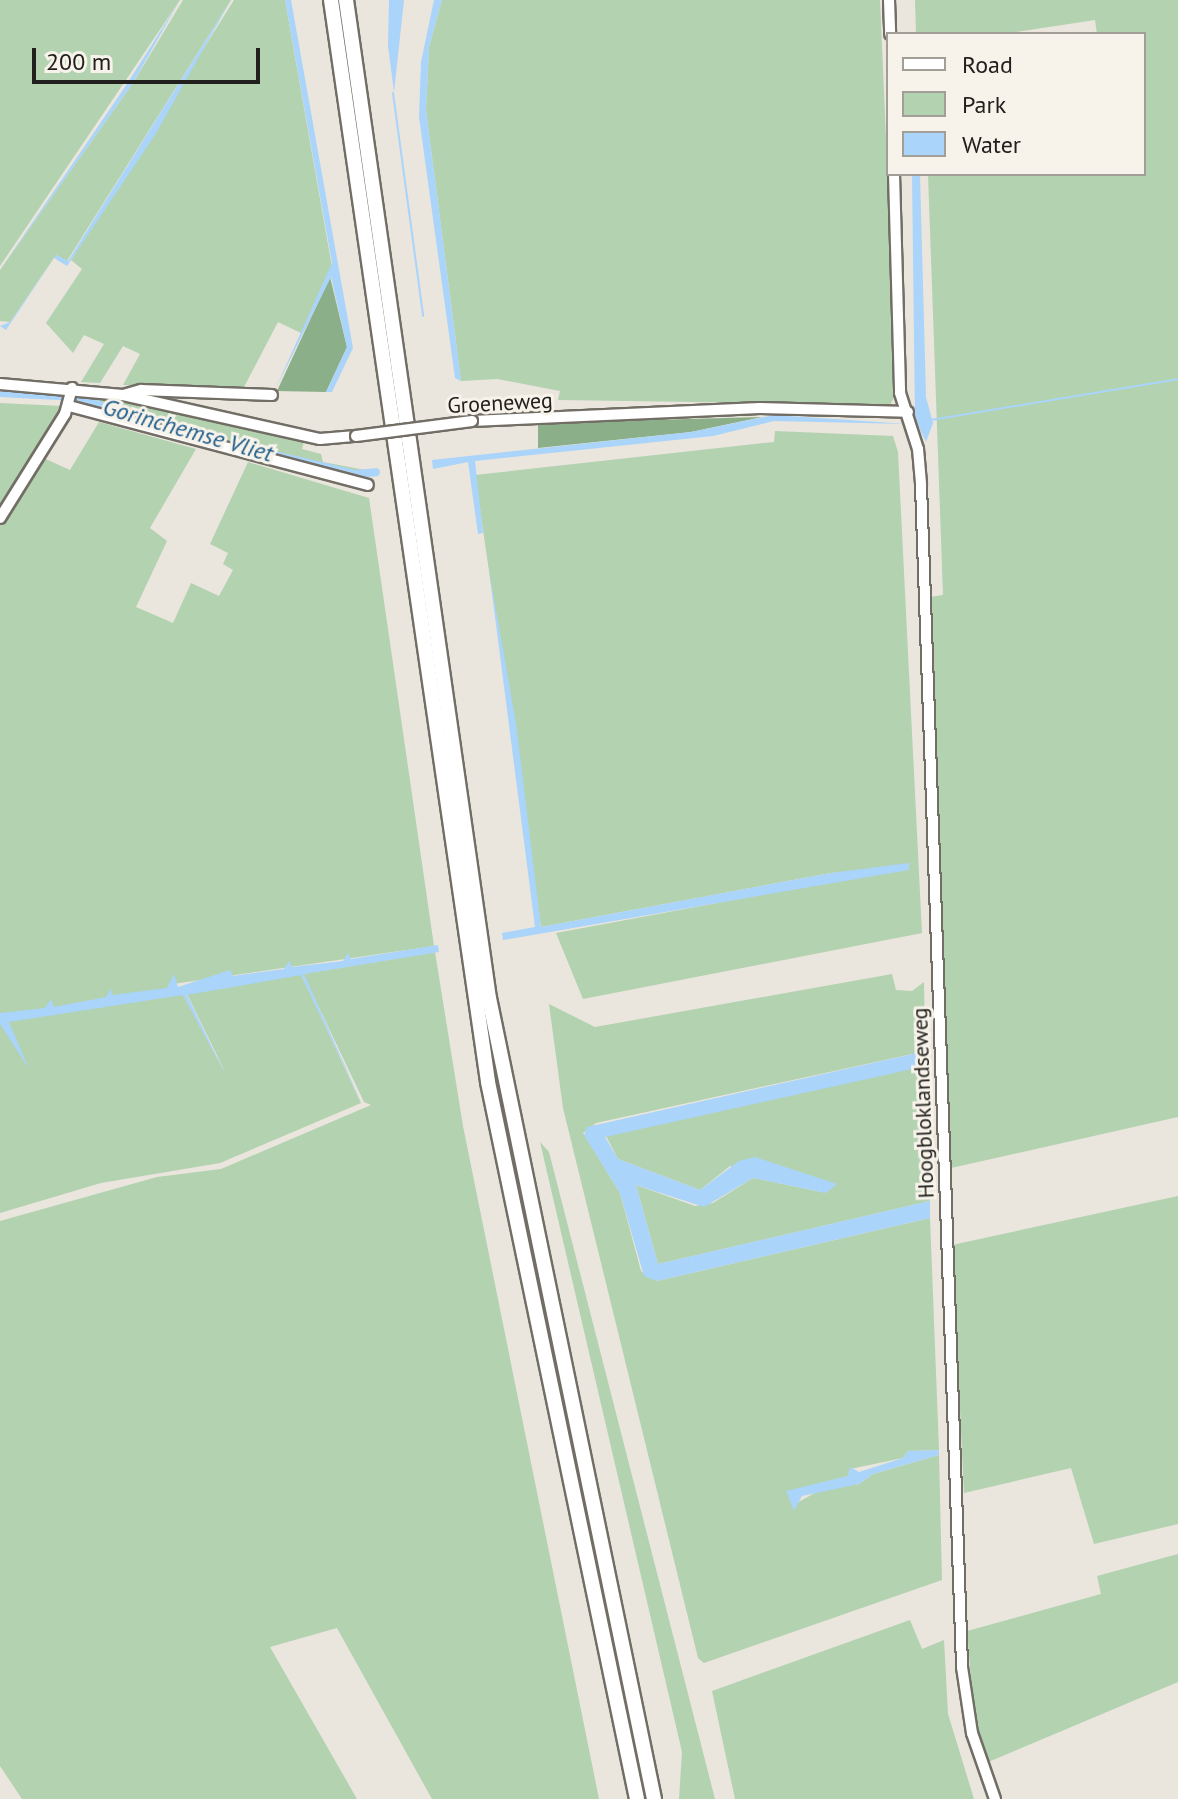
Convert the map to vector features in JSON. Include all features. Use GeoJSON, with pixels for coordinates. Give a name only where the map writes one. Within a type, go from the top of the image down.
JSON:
{"type":"FeatureCollection","features":[{"type":"Feature","properties":{"kind":"highway"},"geometry":{"type":"LineString","coordinates":[[331,0],[486,1068],[637,1799]]}},
{"type":"Feature","properties":{"kind":"highway"},"geometry":{"type":"LineString","coordinates":[[346,0],[487,984],[654,1799]]}},
{"type":"Feature","properties":{"kind":"highway"},"geometry":{"type":"LineString","coordinates":[[619,1633],[664,1799]]}},
{"type":"Feature","properties":{"kind":"street"},"geometry":{"type":"LineString","coordinates":[[889,0],[890,32]]}},
{"type":"Feature","properties":{"kind":"street","name":"Hoogbloklandseweg"},"geometry":{"type":"LineString","coordinates":[[894,176],[902,376],[921,485],[962,1667],[972,1733],[995,1799]]}},
{"type":"Feature","properties":{"kind":"street","name":"Groeneweg"},"geometry":{"type":"LineString","coordinates":[[0,384],[71,396],[368,485]]}},
{"type":"Feature","properties":{"kind":"street","name":"Groeneweg"},"geometry":{"type":"LineString","coordinates":[[71,396],[123,395],[141,390],[272,395]]}},
{"type":"Feature","properties":{"kind":"street","name":"Groeneweg"},"geometry":{"type":"LineString","coordinates":[[123,395],[286,434],[356,436],[472,421],[760,408],[883,411],[909,415]]}},
{"type":"Feature","properties":{"kind":"street"},"geometry":{"type":"LineString","coordinates":[[0,518],[71,396]]}},
{"type":"Feature","properties":{"kind":"green space"},"geometry":{"type":"Polygon","coordinates":[[[0,0],[180,0],[0,266],[0,0]]]}},
{"type":"Feature","properties":{"kind":"green space"},"geometry":{"type":"Polygon","coordinates":[[[183,0],[231,0],[67,261],[56,255],[10,322],[0,321],[0,270],[133,83],[183,0]]]}},
{"type":"Feature","properties":{"kind":"green space"},"geometry":{"type":"Polygon","coordinates":[[[234,0],[285,0],[332,267],[301,333],[278,322],[243,389],[123,385],[140,354],[123,346],[100,383],[81,382],[104,344],[84,335],[73,353],[46,323],[82,269],[71,260],[234,0]]]}},
{"type":"Feature","properties":{"kind":"green space"},"geometry":{"type":"Polygon","coordinates":[[[442,0],[880,0],[897,392],[890,405],[558,400],[560,391],[497,379],[461,381],[426,110],[429,47],[442,0]]]}},
{"type":"Feature","properties":{"kind":"green space"},"geometry":{"type":"Polygon","coordinates":[[[915,0],[1178,0],[1178,1117],[951,1168],[930,597],[943,595],[928,176],[1146,176],[1146,32],[1097,32],[1095,20],[1016,32],[916,32],[915,0]]]}},
{"type":"Feature","properties":{"kind":"green space"},"geometry":{"type":"Polygon","coordinates":[[[330,277],[347,347],[326,392],[277,391],[330,277]]]}},
{"type":"Feature","properties":{"kind":"green space"},"geometry":{"type":"Polygon","coordinates":[[[75,392],[304,442],[302,449],[321,454],[323,462],[365,470],[366,482],[75,405],[75,392]]]}},
{"type":"Feature","properties":{"kind":"green space"},"geometry":{"type":"Polygon","coordinates":[[[0,403],[61,406],[0,507],[0,403]]]}},
{"type":"Feature","properties":{"kind":"green space"},"geometry":{"type":"Polygon","coordinates":[[[762,417],[691,432],[538,448],[538,423],[762,417]]]}},
{"type":"Feature","properties":{"kind":"green space"},"geometry":{"type":"Polygon","coordinates":[[[99,422],[196,449],[150,528],[167,541],[136,607],[173,623],[191,583],[219,596],[233,570],[223,564],[228,553],[210,544],[248,462],[369,498],[434,946],[173,984],[168,991],[180,989],[226,1074],[187,994],[301,974],[361,1103],[220,1163],[101,1183],[0,1213],[0,520],[39,456],[70,470],[99,422]]]}},
{"type":"Feature","properties":{"kind":"green space"},"geometry":{"type":"Polygon","coordinates":[[[775,431],[893,436],[898,452],[922,933],[583,999],[556,933],[910,867],[831,873],[541,927],[475,475],[774,442],[775,431]]]}},
{"type":"Feature","properties":{"kind":"green space"},"geometry":{"type":"Polygon","coordinates":[[[435,952],[463,1126],[599,1799],[432,1799],[337,1628],[270,1647],[357,1799],[22,1799],[0,1766],[0,1221],[157,1177],[221,1169],[371,1105],[364,1102],[303,974],[435,952]]]}},
{"type":"Feature","properties":{"kind":"green space"},"geometry":{"type":"Polygon","coordinates":[[[892,974],[896,990],[912,991],[924,982],[925,1045],[917,1053],[596,1123],[583,1133],[620,1193],[641,1271],[657,1281],[930,1218],[939,1450],[908,1451],[903,1458],[850,1469],[848,1476],[787,1492],[795,1504],[820,1490],[859,1484],[873,1474],[939,1455],[942,1580],[704,1663],[698,1658],[563,1108],[549,1004],[595,1027],[892,974]]]}},
{"type":"Feature","properties":{"kind":"green space"},"geometry":{"type":"Polygon","coordinates":[[[927,1045],[930,1201],[658,1264],[636,1185],[695,1206],[713,1203],[753,1178],[826,1193],[730,1166],[700,1190],[618,1159],[606,1136],[920,1065],[927,1045]]]}},
{"type":"Feature","properties":{"kind":"green space"},"geometry":{"type":"Polygon","coordinates":[[[540,1142],[549,1152],[715,1799],[679,1799],[682,1752],[540,1142]]]}},
{"type":"Feature","properties":{"kind":"green space"},"geometry":{"type":"Polygon","coordinates":[[[1178,1196],[1178,1524],[1094,1544],[1071,1468],[964,1493],[952,1245],[1178,1196]]]}},
{"type":"Feature","properties":{"kind":"green space"},"geometry":{"type":"Polygon","coordinates":[[[1178,1554],[1178,1682],[986,1763],[975,1727],[967,1631],[1101,1594],[1097,1576],[1178,1554]]]}},
{"type":"Feature","properties":{"kind":"green space"},"geometry":{"type":"Polygon","coordinates":[[[910,1620],[922,1649],[944,1640],[948,1714],[974,1799],[735,1799],[712,1691],[910,1620]]]}},
{"type":"Feature","properties":{"kind":"water"},"geometry":{"type":"Polygon","coordinates":[[[180,0],[133,83],[0,270],[127,84],[180,0]]]}},
{"type":"Feature","properties":{"kind":"water"},"geometry":{"type":"Polygon","coordinates":[[[231,0],[155,135],[67,266],[54,258],[6,330],[0,326],[10,322],[56,255],[68,261],[231,0]]]}},
{"type":"Feature","properties":{"kind":"water"},"geometry":{"type":"Polygon","coordinates":[[[285,0],[291,0],[353,348],[332,392],[326,392],[347,347],[331,277],[275,390],[332,263],[285,0]]]}},
{"type":"Feature","properties":{"kind":"water"},"geometry":{"type":"Polygon","coordinates":[[[389,0],[404,0],[394,92],[388,46],[389,0]]]}},
{"type":"Feature","properties":{"kind":"water"},"geometry":{"type":"Polygon","coordinates":[[[434,0],[442,0],[429,47],[426,110],[461,381],[455,378],[419,117],[421,62],[434,0]]]}},
{"type":"Feature","properties":{"kind":"water"},"geometry":{"type":"Polygon","coordinates":[[[912,176],[920,176],[926,397],[933,423],[926,442],[915,419],[912,176]]]}},
{"type":"Feature","properties":{"kind":"water"},"geometry":{"type":"Polygon","coordinates":[[[774,415],[908,424],[774,421],[713,436],[475,461],[483,533],[478,534],[468,462],[433,469],[432,460],[691,432],[774,415]]]}},
{"type":"Feature","properties":{"kind":"water"},"geometry":{"type":"Polygon","coordinates":[[[489,570],[516,723],[541,927],[831,873],[909,863],[909,870],[503,940],[502,933],[535,927],[489,570]]]}},
{"type":"Feature","properties":{"kind":"water"},"geometry":{"type":"Polygon","coordinates":[[[438,945],[439,952],[304,974],[362,1104],[301,975],[187,995],[226,1076],[183,995],[9,1022],[29,1069],[0,1024],[0,1013],[45,1008],[51,999],[54,1007],[106,997],[111,988],[112,995],[167,988],[174,974],[178,987],[230,970],[233,976],[284,969],[289,961],[292,967],[343,961],[348,953],[351,959],[438,945]]]}},
{"type":"Feature","properties":{"kind":"water"},"geometry":{"type":"Polygon","coordinates":[[[922,1044],[927,1045],[917,1068],[605,1137],[618,1159],[700,1190],[739,1161],[755,1157],[837,1184],[826,1193],[753,1178],[704,1207],[636,1185],[658,1264],[930,1201],[930,1218],[657,1281],[644,1276],[620,1193],[584,1135],[587,1127],[913,1054],[922,1044]]]}},
{"type":"Feature","properties":{"kind":"water"},"geometry":{"type":"Polygon","coordinates":[[[939,1450],[939,1455],[873,1474],[859,1484],[802,1496],[794,1511],[786,1491],[848,1476],[850,1467],[859,1472],[903,1458],[908,1451],[939,1450]]]}},
{"type":"Feature","properties":{"kind":"waterway"},"geometry":{"type":"LineString","coordinates":[[393,93],[423,316]]}},
{"type":"Feature","properties":{"kind":"waterway"},"geometry":{"type":"LineString","coordinates":[[931,420],[1178,379]]}},
{"type":"Feature","properties":{"kind":"waterway","name":"Gorinchemse Vliet"},"geometry":{"type":"LineString","coordinates":[[0,393],[77,397],[134,418]]}},
{"type":"Feature","properties":{"kind":"waterway","name":"Gorinchemse Vliet"},"geometry":{"type":"LineString","coordinates":[[228,444],[355,474],[376,472]]}}]}
